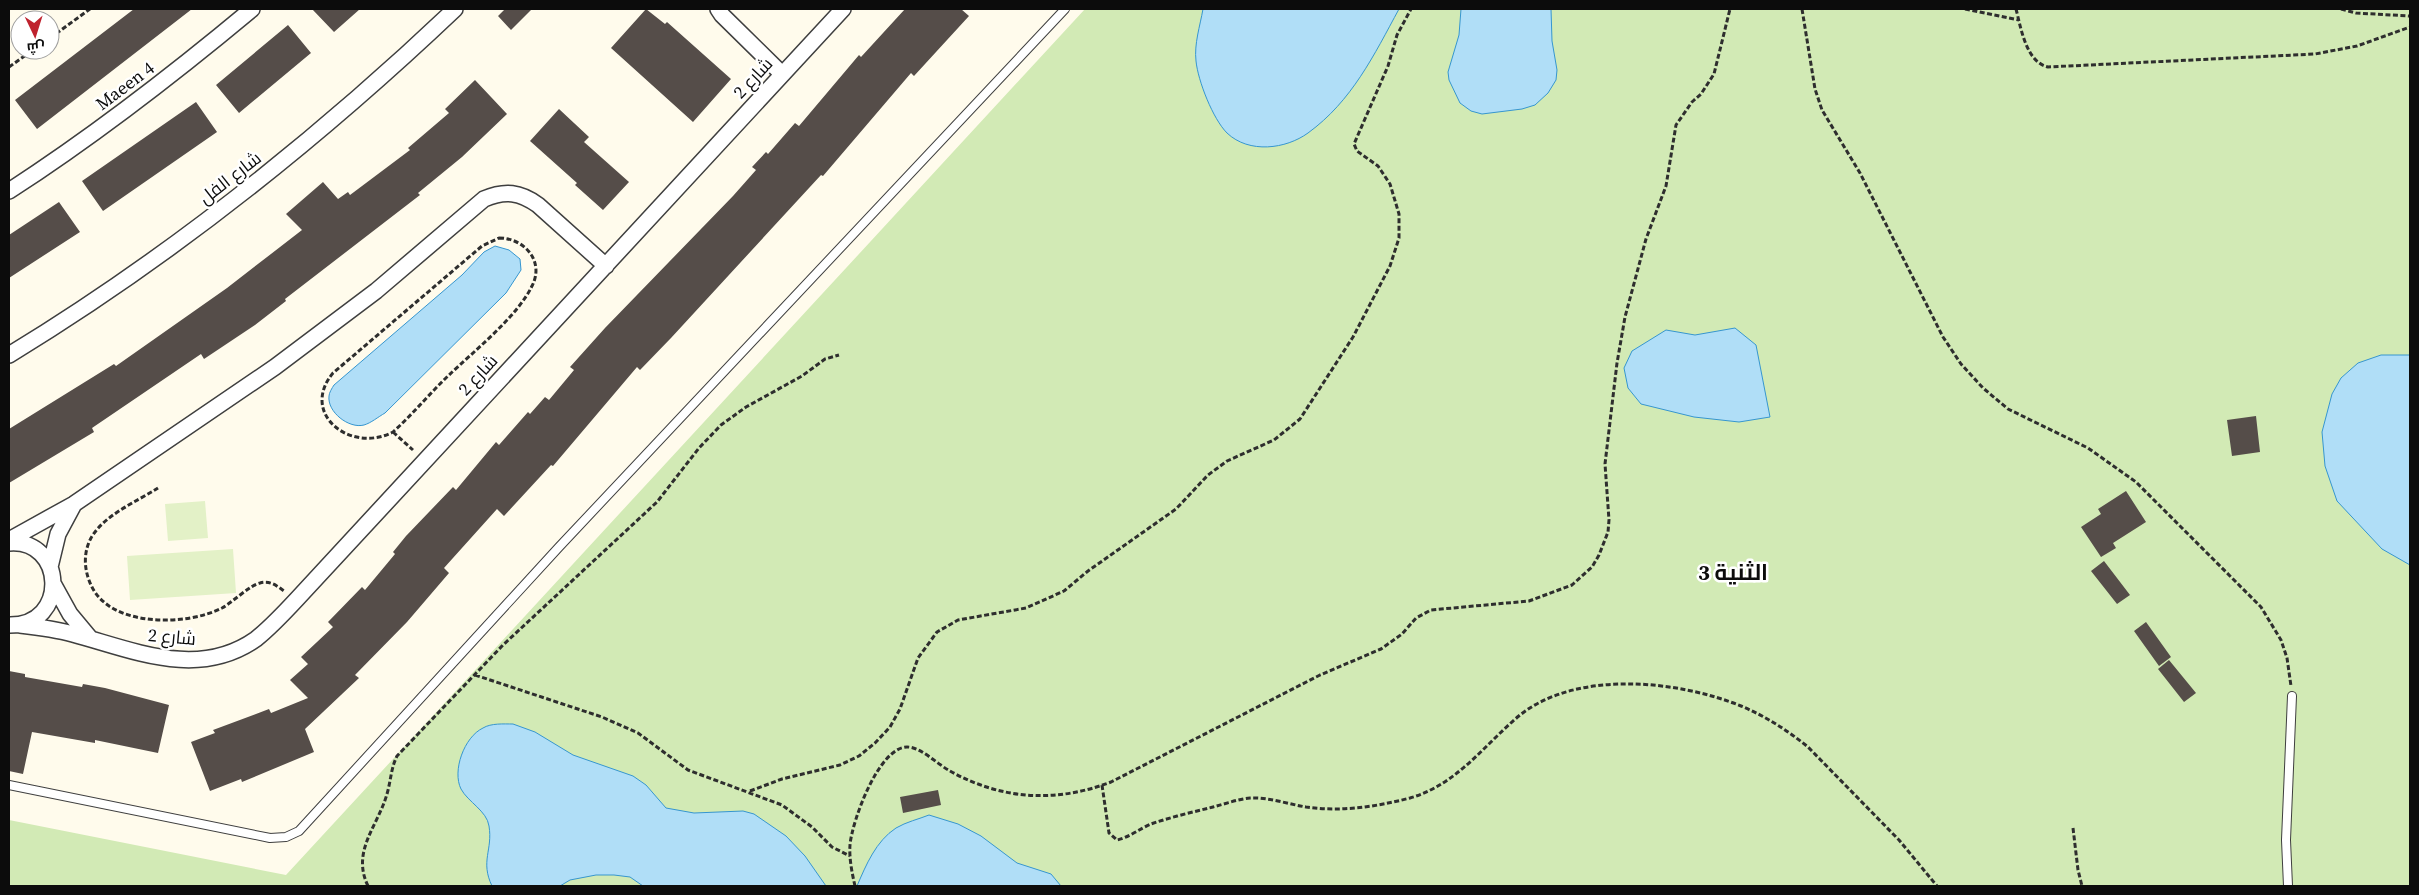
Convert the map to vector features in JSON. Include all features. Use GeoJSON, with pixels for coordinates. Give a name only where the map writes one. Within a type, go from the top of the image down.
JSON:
{"type":"FeatureCollection","features":[{"type":"Feature","properties":{"kind":"street","name":"Maeen 4"},"geometry":{"type":"LineString","coordinates":[[11,185],[55,161],[183,67],[252,9]]}},
{"type":"Feature","properties":{"kind":"street","name":"شارع الفل"},"geometry":{"type":"LineString","coordinates":[[9,354],[143,266],[239,196],[391,70],[455,9]]}},
{"type":"Feature","properties":{"kind":"street"},"geometry":{"type":"LineString","coordinates":[[718,9],[722,16],[782,74]]}},
{"type":"Feature","properties":{"kind":"street","name":"شارع 2"},"geometry":{"type":"LineString","coordinates":[[14,625],[56,630],[160,658],[184,661],[209,658],[233,651],[255,639],[297,599],[842,9]]}},
{"type":"Feature","properties":{"kind":"street"},"geometry":{"type":"LineString","coordinates":[[9,542],[74,504],[215,410],[376,291],[484,199],[497,194],[512,193],[526,196],[606,266]]}},
{"type":"Feature","properties":{"kind":"street"},"geometry":{"type":"LineString","coordinates":[[50,567],[58,534],[74,504]]}},
{"type":"Feature","properties":{"kind":"street"},"geometry":{"type":"LineString","coordinates":[[9,542],[30,546],[42,555],[50,567],[54,585],[70,614],[91,639]]}},
{"type":"Feature","properties":{"kind":"street","name":"شارع 2"},"geometry":{"type":"LineString","coordinates":[[14,625],[33,620],[44,611],[51,599],[54,585]]}},
{"type":"Feature","properties":{"kind":"lane"},"geometry":{"type":"LineString","coordinates":[[9,785],[270,838],[286,837],[299,831],[560,547],[1065,9]]}},
{"type":"Feature","properties":{"kind":"lane"},"geometry":{"type":"LineString","coordinates":[[2288,886],[2286,840],[2292,696]]}},
{"type":"Feature","properties":{"kind":"path"},"geometry":{"type":"LineString","coordinates":[[60,31],[90,9]]}},
{"type":"Feature","properties":{"kind":"path"},"geometry":{"type":"LineString","coordinates":[[750,791],[782,779],[840,765],[859,756],[890,727],[900,709],[918,658],[937,632],[958,620],[1026,608],[1064,591],[1088,570],[1176,509],[1214,470],[1274,440],[1300,420],[1353,337],[1395,253],[1399,226],[1394,193],[1378,166],[1357,151],[1354,144],[1388,66],[1397,35],[1411,9]]}},
{"type":"Feature","properties":{"kind":"path"},"geometry":{"type":"LineString","coordinates":[[855,886],[850,856],[854,823],[868,788],[892,753],[904,747],[916,749],[936,763],[969,780],[1006,792],[1045,797],[1068,795],[1102,785],[1320,676],[1381,650],[1402,634],[1416,618],[1431,610],[1537,599],[1572,585],[1592,566],[1602,550],[1608,532],[1609,520],[1605,464],[1617,363],[1625,317],[1646,239],[1666,186],[1676,125],[1692,102],[1705,90],[1714,74],[1730,9]]}},
{"type":"Feature","properties":{"kind":"path"},"geometry":{"type":"LineString","coordinates":[[1802,9],[1815,89],[1822,110],[1860,173],[1943,337],[1961,364],[1983,388],[2008,409],[2088,448],[2136,482],[2260,608],[2272,623],[2287,658],[2292,696]]}},
{"type":"Feature","properties":{"kind":"path"},"geometry":{"type":"LineString","coordinates":[[1965,9],[2019,20]]}},
{"type":"Feature","properties":{"kind":"path"},"geometry":{"type":"LineString","coordinates":[[2016,9],[2034,60],[2048,67],[2315,54],[2358,46],[2410,28]]}},
{"type":"Feature","properties":{"kind":"path"},"geometry":{"type":"LineString","coordinates":[[2341,9],[2356,14],[2410,16]]}},
{"type":"Feature","properties":{"kind":"path"},"geometry":{"type":"LineString","coordinates":[[498,238],[508,238],[524,246],[535,261],[536,270],[535,279],[526,296],[494,332],[393,432],[382,438],[369,440],[357,439],[345,434],[328,419],[324,410],[322,390],[326,381],[344,363],[482,246],[498,238]]}},
{"type":"Feature","properties":{"kind":"path"},"geometry":{"type":"LineString","coordinates":[[368,886],[362,868],[364,846],[387,793],[394,760],[518,630],[657,502],[699,448],[721,425],[746,407],[802,376],[825,359],[839,354]]}},
{"type":"Feature","properties":{"kind":"path"},"geometry":{"type":"LineString","coordinates":[[393,432],[425,460]]}},
{"type":"Feature","properties":{"kind":"path"},"geometry":{"type":"LineString","coordinates":[[158,488],[106,521],[95,532],[87,546],[85,561],[87,577],[93,591],[104,603],[117,611],[160,620],[188,618],[220,609],[260,583],[272,583],[297,599]]}},
{"type":"Feature","properties":{"kind":"path"},"geometry":{"type":"LineString","coordinates":[[475,675],[620,724],[648,738],[688,770],[719,783],[750,791],[782,806],[812,827],[832,847],[850,856]]}},
{"type":"Feature","properties":{"kind":"path"},"geometry":{"type":"LineString","coordinates":[[1102,785],[1109,834],[1117,840],[1158,822],[1250,798],[1322,809],[1367,808],[1409,798],[1440,785],[1462,770],[1520,716],[1558,694],[1590,686],[1619,684],[1678,688],[1741,706],[1793,735],[1808,747],[1892,834],[1937,886]]}},
{"type":"Feature","properties":{"kind":"path"},"geometry":{"type":"LineString","coordinates":[[2073,828],[2082,886]]}},
{"type":"Feature","properties":{"kind":"green space"},"geometry":{"type":"Polygon","coordinates":[[[1085,9],[2410,9],[2410,886],[9,886],[9,820],[286,875],[1085,9]]]}},
{"type":"Feature","properties":{"kind":"green space"},"geometry":{"type":"Polygon","coordinates":[[[205,501],[208,538],[168,541],[165,504],[205,501]]]}},
{"type":"Feature","properties":{"kind":"green space"},"geometry":{"type":"Polygon","coordinates":[[[233,549],[236,593],[130,600],[127,556],[233,549]]]}},
{"type":"Feature","properties":{"kind":"water"},"geometry":{"type":"Polygon","coordinates":[[[1203,9],[1399,9],[1361,76],[1337,107],[1308,133],[1289,143],[1268,147],[1246,144],[1236,140],[1227,133],[1217,119],[1207,99],[1196,61],[1197,42],[1203,9]]]}},
{"type":"Feature","properties":{"kind":"water"},"geometry":{"type":"Polygon","coordinates":[[[1461,9],[1551,9],[1552,41],[1557,70],[1556,80],[1548,93],[1535,105],[1522,109],[1482,114],[1471,111],[1460,103],[1449,80],[1448,72],[1459,35],[1461,9]]]}},
{"type":"Feature","properties":{"kind":"water"},"geometry":{"type":"Polygon","coordinates":[[[495,246],[509,250],[520,259],[521,270],[506,293],[385,413],[364,425],[358,426],[340,418],[329,402],[329,396],[334,385],[462,275],[484,252],[495,246]]]}},
{"type":"Feature","properties":{"kind":"water"},"geometry":{"type":"Polygon","coordinates":[[[1735,328],[1756,345],[1770,417],[1739,422],[1694,417],[1641,404],[1628,388],[1624,368],[1632,351],[1666,330],[1695,335],[1735,328]]]}},
{"type":"Feature","properties":{"kind":"water"},"geometry":{"type":"Polygon","coordinates":[[[2381,355],[2410,355],[2410,565],[2382,549],[2337,501],[2325,466],[2322,432],[2332,394],[2341,378],[2358,363],[2381,355]]]}},
{"type":"Feature","properties":{"kind":"water"},"geometry":{"type":"Polygon","coordinates":[[[513,724],[535,732],[573,755],[633,776],[646,785],[666,808],[694,813],[743,811],[754,814],[786,836],[805,856],[826,886],[643,886],[630,877],[596,875],[570,880],[560,886],[492,886],[487,869],[490,834],[488,821],[461,789],[458,773],[459,764],[465,747],[476,732],[490,725],[513,724]]]}},
{"type":"Feature","properties":{"kind":"water"},"geometry":{"type":"Polygon","coordinates":[[[929,815],[958,824],[981,836],[1017,863],[1051,874],[1061,886],[857,886],[872,854],[889,833],[904,824],[929,815]]]}},
{"type":"Feature","properties":{"kind":"building"},"geometry":{"type":"Polygon","coordinates":[[[134,9],[192,9],[37,129],[15,100],[134,9]]]}},
{"type":"Feature","properties":{"kind":"building"},"geometry":{"type":"Polygon","coordinates":[[[312,9],[360,9],[334,32],[312,9]]]}},
{"type":"Feature","properties":{"kind":"building"},"geometry":{"type":"Polygon","coordinates":[[[505,9],[532,9],[511,30],[498,16],[505,9]]]}},
{"type":"Feature","properties":{"kind":"building"},"geometry":{"type":"Polygon","coordinates":[[[646,9],[665,24],[667,22],[731,79],[693,122],[611,48],[646,9]]]}},
{"type":"Feature","properties":{"kind":"building"},"geometry":{"type":"Polygon","coordinates":[[[905,9],[961,9],[969,16],[914,76],[911,73],[823,176],[821,175],[671,338],[640,370],[637,367],[553,466],[551,465],[504,516],[497,509],[444,568],[449,573],[407,622],[355,675],[359,678],[305,729],[314,752],[242,782],[241,779],[210,791],[191,742],[215,733],[213,730],[269,709],[271,713],[308,698],[290,680],[308,664],[301,657],[333,627],[328,622],[362,587],[365,590],[395,554],[393,552],[406,536],[453,487],[456,490],[496,442],[499,445],[528,412],[530,414],[545,397],[549,400],[574,370],[570,367],[605,328],[733,196],[756,170],[752,167],[766,152],[768,154],[795,123],[799,126],[859,55],[861,57],[905,9]]]}},
{"type":"Feature","properties":{"kind":"building"},"geometry":{"type":"Polygon","coordinates":[[[288,25],[311,53],[239,113],[216,85],[288,25]]]}},
{"type":"Feature","properties":{"kind":"building"},"geometry":{"type":"Polygon","coordinates":[[[475,80],[507,114],[462,157],[418,193],[420,195],[285,299],[286,301],[255,325],[204,359],[201,354],[92,428],[94,432],[9,483],[9,429],[114,364],[116,366],[227,288],[302,230],[286,214],[323,182],[338,199],[348,192],[350,195],[410,150],[408,148],[449,113],[445,109],[475,80]]]}},
{"type":"Feature","properties":{"kind":"building"},"geometry":{"type":"Polygon","coordinates":[[[196,102],[217,132],[103,211],[82,181],[196,102]]]}},
{"type":"Feature","properties":{"kind":"building"},"geometry":{"type":"Polygon","coordinates":[[[559,109],[589,137],[584,142],[629,182],[603,210],[575,185],[577,183],[530,141],[559,109]]]}},
{"type":"Feature","properties":{"kind":"building"},"geometry":{"type":"Polygon","coordinates":[[[59,202],[80,232],[9,278],[9,235],[59,202]]]}},
{"type":"Feature","properties":{"kind":"building"},"geometry":{"type":"Polygon","coordinates":[[[2256,416],[2260,452],[2232,456],[2227,420],[2256,416]]]}},
{"type":"Feature","properties":{"kind":"building"},"geometry":{"type":"Polygon","coordinates":[[[2126,491],[2146,522],[2113,543],[2116,548],[2101,557],[2081,527],[2101,514],[2098,509],[2126,491]]]}},
{"type":"Feature","properties":{"kind":"building"},"geometry":{"type":"Polygon","coordinates":[[[2104,561],[2130,595],[2117,604],[2091,571],[2104,561]]]}},
{"type":"Feature","properties":{"kind":"building"},"geometry":{"type":"Polygon","coordinates":[[[2146,622],[2171,657],[2159,666],[2134,631],[2146,622]]]}},
{"type":"Feature","properties":{"kind":"building"},"geometry":{"type":"Polygon","coordinates":[[[2169,660],[2196,693],[2184,702],[2158,669],[2169,660]]]}},
{"type":"Feature","properties":{"kind":"building"},"geometry":{"type":"Polygon","coordinates":[[[9,671],[25,674],[25,677],[82,687],[83,684],[105,688],[169,705],[158,753],[95,740],[95,743],[32,732],[23,774],[9,771],[9,671]]]}},
{"type":"Feature","properties":{"kind":"building"},"geometry":{"type":"Polygon","coordinates":[[[938,790],[941,805],[903,813],[900,797],[938,790]]]}},
{"type":"Feature","properties":{"kind":"district","name":"الثنية 3"},"geometry":{"type":"Point","coordinates":[1733,572]}}]}
